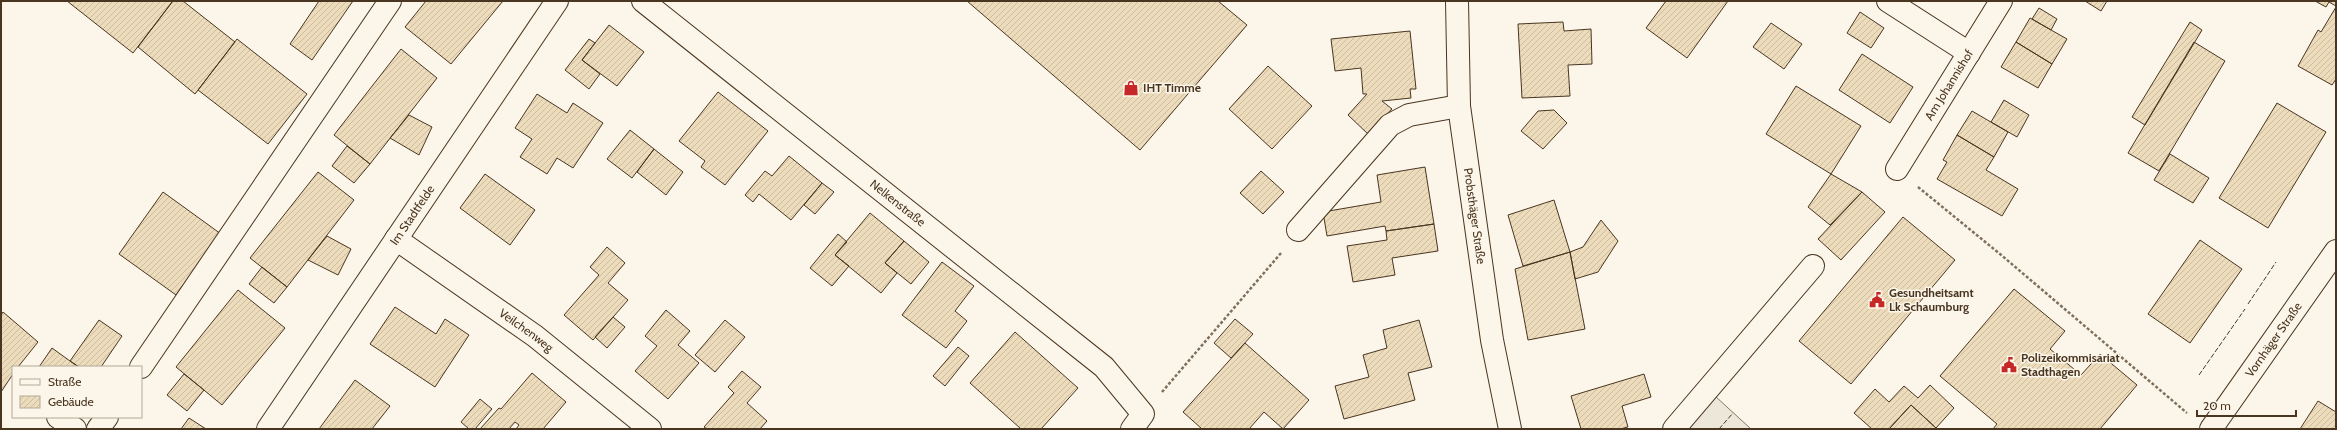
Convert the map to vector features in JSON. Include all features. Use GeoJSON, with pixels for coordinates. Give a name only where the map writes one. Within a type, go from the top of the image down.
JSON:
{"type":"FeatureCollection","features":[{"type":"Feature","properties":{"kind":"street"},"geometry":{"type":"LineString","coordinates":[[142,366],[390,1]]}},
{"type":"Feature","properties":{"kind":"street","name":"Im Stadtfelde"},"geometry":{"type":"LineString","coordinates":[[268,429],[558,1]]}},
{"type":"Feature","properties":{"kind":"street","name":"Nelkenstraße"},"geometry":{"type":"LineString","coordinates":[[643,1],[1104,367],[1137,421]]}},
{"type":"Feature","properties":{"kind":"street","name":"Probsthäger Straße"},"geometry":{"type":"LineString","coordinates":[[1456,1],[1459,106],[1492,340],[1510,429]]}},
{"type":"Feature","properties":{"kind":"street"},"geometry":{"type":"LineString","coordinates":[[1888,1],[1969,53]]}},
{"type":"Feature","properties":{"kind":"street","name":"Am Johannishof"},"geometry":{"type":"LineString","coordinates":[[1897,170],[2002,1]]}},
{"type":"Feature","properties":{"kind":"street"},"geometry":{"type":"LineString","coordinates":[[1298,230],[1390,126],[1409,115],[1459,106]]}},
{"type":"Feature","properties":{"kind":"street","name":"Veilchenweg"},"geometry":{"type":"LineString","coordinates":[[396,239],[535,336],[650,429]]}},
{"type":"Feature","properties":{"kind":"street","name":"Vornhäger Straße"},"geometry":{"type":"LineString","coordinates":[[2202,424],[2336,251]]}},
{"type":"Feature","properties":{"kind":"street"},"geometry":{"type":"LineString","coordinates":[[1674,429],[1813,266]]}},
{"type":"Feature","properties":{"kind":"street"},"geometry":{"type":"LineString","coordinates":[[59,418],[75,429]]}},
{"type":"Feature","properties":{"kind":"street"},"geometry":{"type":"LineString","coordinates":[[98,429],[106,418]]}},
{"type":"Feature","properties":{"kind":"path"},"geometry":{"type":"LineString","coordinates":[[1897,170],[2000,254],[2202,424]]}},
{"type":"Feature","properties":{"kind":"path"},"geometry":{"type":"LineString","coordinates":[[1137,421],[1290,242],[1298,230]]}},
{"type":"Feature","properties":{"kind":"shaded area"},"geometry":{"type":"Polygon","coordinates":[[[1715,396],[1751,429],[1687,429],[1715,396]]]}},
{"type":"Feature","properties":{"kind":"building"},"geometry":{"type":"Polygon","coordinates":[[[67,1],[170,1],[172,2],[133,53],[67,1]]]}},
{"type":"Feature","properties":{"kind":"building"},"geometry":{"type":"Polygon","coordinates":[[[173,1],[183,1],[235,42],[195,94],[138,47],[173,1]]]}},
{"type":"Feature","properties":{"kind":"building"},"geometry":{"type":"Polygon","coordinates":[[[319,1],[353,1],[312,60],[290,44],[319,1]]]}},
{"type":"Feature","properties":{"kind":"building"},"geometry":{"type":"Polygon","coordinates":[[[426,1],[503,1],[451,64],[405,27],[426,1]]]}},
{"type":"Feature","properties":{"kind":"building","name":"IHT Timme"},"geometry":{"type":"Polygon","coordinates":[[[967,1],[1218,1],[1247,25],[1140,150],[967,1]]]}},
{"type":"Feature","properties":{"kind":"building"},"geometry":{"type":"Polygon","coordinates":[[[1666,1],[1728,1],[1687,58],[1646,28],[1666,1]]]}},
{"type":"Feature","properties":{"kind":"building"},"geometry":{"type":"Polygon","coordinates":[[[2085,1],[2107,1],[2101,11],[2085,1]]]}},
{"type":"Feature","properties":{"kind":"building"},"geometry":{"type":"Polygon","coordinates":[[[2315,1],[2336,1],[2336,6],[2329,2],[2326,7],[2315,1]]]}},
{"type":"Feature","properties":{"kind":"building"},"geometry":{"type":"Polygon","coordinates":[[[2336,7],[2336,79],[2332,85],[2298,66],[2318,30],[2321,32],[2336,7]]]}},
{"type":"Feature","properties":{"kind":"building"},"geometry":{"type":"Polygon","coordinates":[[[2039,8],[2057,19],[2051,30],[2032,19],[2039,8]]]}},
{"type":"Feature","properties":{"kind":"building"},"geometry":{"type":"Polygon","coordinates":[[[1860,12],[1884,28],[1871,48],[1847,33],[1860,12]]]}},
{"type":"Feature","properties":{"kind":"building"},"geometry":{"type":"Polygon","coordinates":[[[2030,18],[2067,39],[2052,64],[2016,42],[2030,18]]]}},
{"type":"Feature","properties":{"kind":"building"},"geometry":{"type":"Polygon","coordinates":[[[1563,22],[1564,31],[1591,29],[1592,64],[1568,65],[1570,96],[1522,98],[1518,24],[1563,22]]]}},
{"type":"Feature","properties":{"kind":"building"},"geometry":{"type":"Polygon","coordinates":[[[2190,22],[2202,30],[2145,125],[2132,117],[2190,22]]]}},
{"type":"Feature","properties":{"kind":"building"},"geometry":{"type":"Polygon","coordinates":[[[1771,23],[1802,44],[1784,69],[1753,47],[1771,23]]]}},
{"type":"Feature","properties":{"kind":"building"},"geometry":{"type":"Polygon","coordinates":[[[609,25],[644,52],[617,86],[582,60],[609,25]]]}},
{"type":"Feature","properties":{"kind":"building"},"geometry":{"type":"Polygon","coordinates":[[[1410,31],[1416,89],[1410,89],[1411,98],[1382,101],[1392,109],[1369,135],[1348,115],[1367,94],[1363,94],[1361,68],[1335,71],[1331,39],[1410,31]]]}},
{"type":"Feature","properties":{"kind":"building"},"geometry":{"type":"Polygon","coordinates":[[[237,39],[307,94],[268,144],[198,90],[237,39]]]}},
{"type":"Feature","properties":{"kind":"building"},"geometry":{"type":"Polygon","coordinates":[[[589,39],[595,43],[582,60],[600,74],[589,89],[565,70],[589,39]]]}},
{"type":"Feature","properties":{"kind":"building"},"geometry":{"type":"Polygon","coordinates":[[[2016,42],[2052,64],[2038,88],[2001,67],[2016,42]]]}},
{"type":"Feature","properties":{"kind":"building"},"geometry":{"type":"Polygon","coordinates":[[[2194,42],[2225,61],[2159,171],[2128,153],[2194,42]]]}},
{"type":"Feature","properties":{"kind":"building"},"geometry":{"type":"Polygon","coordinates":[[[401,49],[437,78],[370,164],[334,135],[401,49]]]}},
{"type":"Feature","properties":{"kind":"building"},"geometry":{"type":"Polygon","coordinates":[[[1862,54],[1913,87],[1890,123],[1839,90],[1862,54]]]}},
{"type":"Feature","properties":{"kind":"building"},"geometry":{"type":"Polygon","coordinates":[[[1268,66],[1312,106],[1272,149],[1229,109],[1268,66]]]}},
{"type":"Feature","properties":{"kind":"building"},"geometry":{"type":"Polygon","coordinates":[[[1796,86],[1861,126],[1831,174],[1766,134],[1796,86]]]}},
{"type":"Feature","properties":{"kind":"building"},"geometry":{"type":"Polygon","coordinates":[[[718,92],[768,131],[725,185],[701,167],[705,161],[679,141],[718,92]]]}},
{"type":"Feature","properties":{"kind":"building"},"geometry":{"type":"Polygon","coordinates":[[[537,94],[567,113],[573,103],[603,123],[573,168],[557,158],[547,174],[520,157],[532,139],[515,128],[537,94]]]}},
{"type":"Feature","properties":{"kind":"building"},"geometry":{"type":"Polygon","coordinates":[[[2004,100],[2029,115],[2017,137],[1991,122],[2004,100]]]}},
{"type":"Feature","properties":{"kind":"building"},"geometry":{"type":"Polygon","coordinates":[[[2277,103],[2326,132],[2268,228],[2219,198],[2277,103]]]}},
{"type":"Feature","properties":{"kind":"building"},"geometry":{"type":"Polygon","coordinates":[[[1554,110],[1567,123],[1543,149],[1521,131],[1538,111],[1554,110]]]}},
{"type":"Feature","properties":{"kind":"building"},"geometry":{"type":"Polygon","coordinates":[[[1972,111],[2008,132],[1994,157],[1957,135],[1972,111]]]}},
{"type":"Feature","properties":{"kind":"building"},"geometry":{"type":"Polygon","coordinates":[[[409,115],[432,127],[419,155],[390,138],[409,115]]]}},
{"type":"Feature","properties":{"kind":"building"},"geometry":{"type":"Polygon","coordinates":[[[630,130],[654,149],[632,178],[607,159],[630,130]]]}},
{"type":"Feature","properties":{"kind":"building"},"geometry":{"type":"Polygon","coordinates":[[[1957,135],[1994,157],[1986,170],[2018,189],[2002,216],[1937,179],[1947,162],[1943,160],[1957,135]]]}},
{"type":"Feature","properties":{"kind":"building"},"geometry":{"type":"Polygon","coordinates":[[[347,146],[370,164],[354,183],[332,166],[347,146]]]}},
{"type":"Feature","properties":{"kind":"building"},"geometry":{"type":"Polygon","coordinates":[[[654,149],[683,172],[666,195],[637,172],[654,149]]]}},
{"type":"Feature","properties":{"kind":"building"},"geometry":{"type":"Polygon","coordinates":[[[2170,154],[2209,178],[2193,203],[2154,180],[2170,154]]]}},
{"type":"Feature","properties":{"kind":"building"},"geometry":{"type":"Polygon","coordinates":[[[789,156],[822,183],[791,220],[759,194],[753,202],[745,195],[765,171],[772,176],[789,156]]]}},
{"type":"Feature","properties":{"kind":"building"},"geometry":{"type":"Polygon","coordinates":[[[1425,167],[1434,224],[1386,231],[1385,226],[1327,236],[1323,212],[1381,202],[1377,175],[1425,167]]]}},
{"type":"Feature","properties":{"kind":"building"},"geometry":{"type":"Polygon","coordinates":[[[1261,171],[1284,192],[1263,214],[1240,193],[1261,171]]]}},
{"type":"Feature","properties":{"kind":"building"},"geometry":{"type":"Polygon","coordinates":[[[318,172],[354,200],[287,287],[250,258],[318,172]]]}},
{"type":"Feature","properties":{"kind":"building"},"geometry":{"type":"Polygon","coordinates":[[[485,174],[535,210],[510,245],[460,208],[485,174]]]}},
{"type":"Feature","properties":{"kind":"building"},"geometry":{"type":"Polygon","coordinates":[[[1831,174],[1862,192],[1830,225],[1808,207],[1831,174]]]}},
{"type":"Feature","properties":{"kind":"building"},"geometry":{"type":"Polygon","coordinates":[[[822,183],[834,192],[815,214],[804,205],[822,183]]]}},
{"type":"Feature","properties":{"kind":"building"},"geometry":{"type":"Polygon","coordinates":[[[163,192],[221,234],[176,295],[119,254],[163,192]]]}},
{"type":"Feature","properties":{"kind":"building"},"geometry":{"type":"Polygon","coordinates":[[[1862,192],[1885,212],[1841,260],[1818,239],[1862,192]]]}},
{"type":"Feature","properties":{"kind":"building"},"geometry":{"type":"Polygon","coordinates":[[[1554,200],[1570,252],[1523,266],[1508,215],[1554,200]]]}},
{"type":"Feature","properties":{"kind":"building"},"geometry":{"type":"Polygon","coordinates":[[[870,213],[904,241],[885,263],[897,273],[881,293],[835,255],[870,213]]]}},
{"type":"Feature","properties":{"kind":"building","name":"Gesundheitsamt Lk Schaumburg"},"geometry":{"type":"Polygon","coordinates":[[[1903,217],[1955,260],[1851,384],[1799,341],[1903,217]]]}},
{"type":"Feature","properties":{"kind":"building"},"geometry":{"type":"Polygon","coordinates":[[[1601,220],[1618,241],[1598,272],[1575,279],[1570,252],[1583,247],[1601,220]]]}},
{"type":"Feature","properties":{"kind":"building"},"geometry":{"type":"Polygon","coordinates":[[[1434,224],[1438,251],[1392,258],[1395,275],[1353,282],[1347,246],[1387,240],[1386,231],[1434,224]]]}},
{"type":"Feature","properties":{"kind":"building"},"geometry":{"type":"Polygon","coordinates":[[[838,234],[847,242],[835,255],[849,266],[832,286],[810,268],[838,234]]]}},
{"type":"Feature","properties":{"kind":"building"},"geometry":{"type":"Polygon","coordinates":[[[327,236],[351,249],[338,275],[308,260],[327,236]]]}},
{"type":"Feature","properties":{"kind":"building"},"geometry":{"type":"Polygon","coordinates":[[[2200,240],[2242,269],[2190,343],[2148,314],[2200,240]]]}},
{"type":"Feature","properties":{"kind":"building"},"geometry":{"type":"Polygon","coordinates":[[[904,241],[929,262],[911,284],[885,263],[904,241]]]}},
{"type":"Feature","properties":{"kind":"building"},"geometry":{"type":"Polygon","coordinates":[[[607,247],[625,263],[608,283],[628,300],[593,340],[564,315],[599,275],[590,267],[607,247]]]}},
{"type":"Feature","properties":{"kind":"building"},"geometry":{"type":"Polygon","coordinates":[[[1570,252],[1585,329],[1528,340],[1515,269],[1570,252]]]}},
{"type":"Feature","properties":{"kind":"building"},"geometry":{"type":"Polygon","coordinates":[[[942,262],[974,286],[955,311],[967,321],[946,348],[902,315],[942,262]]]}},
{"type":"Feature","properties":{"kind":"building"},"geometry":{"type":"Polygon","coordinates":[[[262,267],[287,287],[274,303],[249,284],[262,267]]]}},
{"type":"Feature","properties":{"kind":"building","name":"Polizeikommisariat Stadthagen"},"geometry":{"type":"Polygon","coordinates":[[[2014,289],[2065,331],[2050,349],[2081,375],[2100,354],[2137,385],[2100,429],[1993,429],[1997,424],[1940,376],[2014,289]]]}},
{"type":"Feature","properties":{"kind":"building"},"geometry":{"type":"Polygon","coordinates":[[[238,290],[285,328],[222,405],[176,367],[238,290]]]}},
{"type":"Feature","properties":{"kind":"building"},"geometry":{"type":"Polygon","coordinates":[[[395,307],[436,334],[445,319],[469,335],[435,387],[370,344],[395,307]]]}},
{"type":"Feature","properties":{"kind":"building"},"geometry":{"type":"Polygon","coordinates":[[[666,310],[690,331],[678,345],[699,363],[668,399],[635,371],[657,346],[645,336],[666,310]]]}},
{"type":"Feature","properties":{"kind":"building"},"geometry":{"type":"Polygon","coordinates":[[[3,312],[38,342],[19,366],[12,366],[12,376],[1,392],[1,315],[3,312]]]}},
{"type":"Feature","properties":{"kind":"building"},"geometry":{"type":"Polygon","coordinates":[[[613,317],[625,327],[607,348],[595,337],[613,317]]]}},
{"type":"Feature","properties":{"kind":"building"},"geometry":{"type":"Polygon","coordinates":[[[1235,319],[1253,334],[1231,358],[1214,343],[1235,319]]]}},
{"type":"Feature","properties":{"kind":"building"},"geometry":{"type":"Polygon","coordinates":[[[99,320],[122,336],[102,366],[78,366],[70,361],[99,320]]]}},
{"type":"Feature","properties":{"kind":"building"},"geometry":{"type":"Polygon","coordinates":[[[725,320],[745,337],[715,372],[695,355],[725,320]]]}},
{"type":"Feature","properties":{"kind":"building"},"geometry":{"type":"Polygon","coordinates":[[[1419,320],[1432,367],[1408,373],[1415,400],[1344,419],[1335,386],[1369,377],[1363,355],[1387,348],[1383,330],[1419,320]]]}},
{"type":"Feature","properties":{"kind":"building"},"geometry":{"type":"Polygon","coordinates":[[[1015,332],[1078,388],[1041,429],[1021,429],[970,383],[1015,332]]]}},
{"type":"Feature","properties":{"kind":"building"},"geometry":{"type":"Polygon","coordinates":[[[1245,343],[1309,400],[1283,429],[1264,412],[1249,429],[1202,429],[1183,412],[1245,343]]]}},
{"type":"Feature","properties":{"kind":"building"},"geometry":{"type":"Polygon","coordinates":[[[958,347],[969,356],[945,386],[933,376],[958,347]]]}},
{"type":"Feature","properties":{"kind":"building"},"geometry":{"type":"Polygon","coordinates":[[[52,348],[78,366],[40,366],[52,348]]]}},
{"type":"Feature","properties":{"kind":"building"},"geometry":{"type":"Polygon","coordinates":[[[742,371],[761,387],[747,403],[767,421],[760,429],[707,429],[704,427],[734,393],[728,387],[742,371]]]}},
{"type":"Feature","properties":{"kind":"building"},"geometry":{"type":"Polygon","coordinates":[[[532,373],[566,402],[543,429],[516,429],[519,425],[515,422],[509,429],[480,429],[499,408],[501,409],[532,373]]]}},
{"type":"Feature","properties":{"kind":"building"},"geometry":{"type":"Polygon","coordinates":[[[184,374],[204,390],[187,411],[167,395],[184,374]]]}},
{"type":"Feature","properties":{"kind":"building"},"geometry":{"type":"Polygon","coordinates":[[[1644,374],[1651,397],[1622,406],[1628,427],[1620,429],[1581,429],[1571,396],[1644,374]]]}},
{"type":"Feature","properties":{"kind":"building"},"geometry":{"type":"Polygon","coordinates":[[[355,380],[390,406],[372,429],[319,429],[355,380]]]}},
{"type":"Feature","properties":{"kind":"building"},"geometry":{"type":"Polygon","coordinates":[[[1930,385],[1954,408],[1936,428],[1911,405],[1889,429],[1872,429],[1854,413],[1875,389],[1889,402],[1904,386],[1918,398],[1930,385]]]}},
{"type":"Feature","properties":{"kind":"building"},"geometry":{"type":"Polygon","coordinates":[[[480,399],[492,409],[475,429],[469,429],[461,422],[480,399]]]}},
{"type":"Feature","properties":{"kind":"building"},"geometry":{"type":"Polygon","coordinates":[[[2318,401],[2336,412],[2336,429],[2300,429],[2318,401]]]}},
{"type":"Feature","properties":{"kind":"building"},"geometry":{"type":"Polygon","coordinates":[[[1911,405],[1936,428],[1889,429],[1911,405]]]}},
{"type":"Feature","properties":{"kind":"building"},"geometry":{"type":"Polygon","coordinates":[[[189,418],[206,429],[181,429],[189,418]]]}},
{"type":"Feature","properties":{"kind":"fence"},"geometry":{"type":"LineString","coordinates":[[2248,304],[2276,262]]}},
{"type":"Feature","properties":{"kind":"fence"},"geometry":{"type":"LineString","coordinates":[[2199,375],[2245,309]]}},
{"type":"Feature","properties":{"kind":"fence"},"geometry":{"type":"LineString","coordinates":[[1719,429],[1733,413]]}},
{"type":"Feature","properties":{"kind":"place","name":"IHT Timme"},"geometry":{"type":"Point","coordinates":[1131,88]}},
{"type":"Feature","properties":{"kind":"place","name":"Gesundheitsamt Lk Schaumburg"},"geometry":{"type":"Point","coordinates":[1877,300]}},
{"type":"Feature","properties":{"kind":"place","name":"Polizeikommisariat Stadthagen"},"geometry":{"type":"Point","coordinates":[2009,365]}}]}
